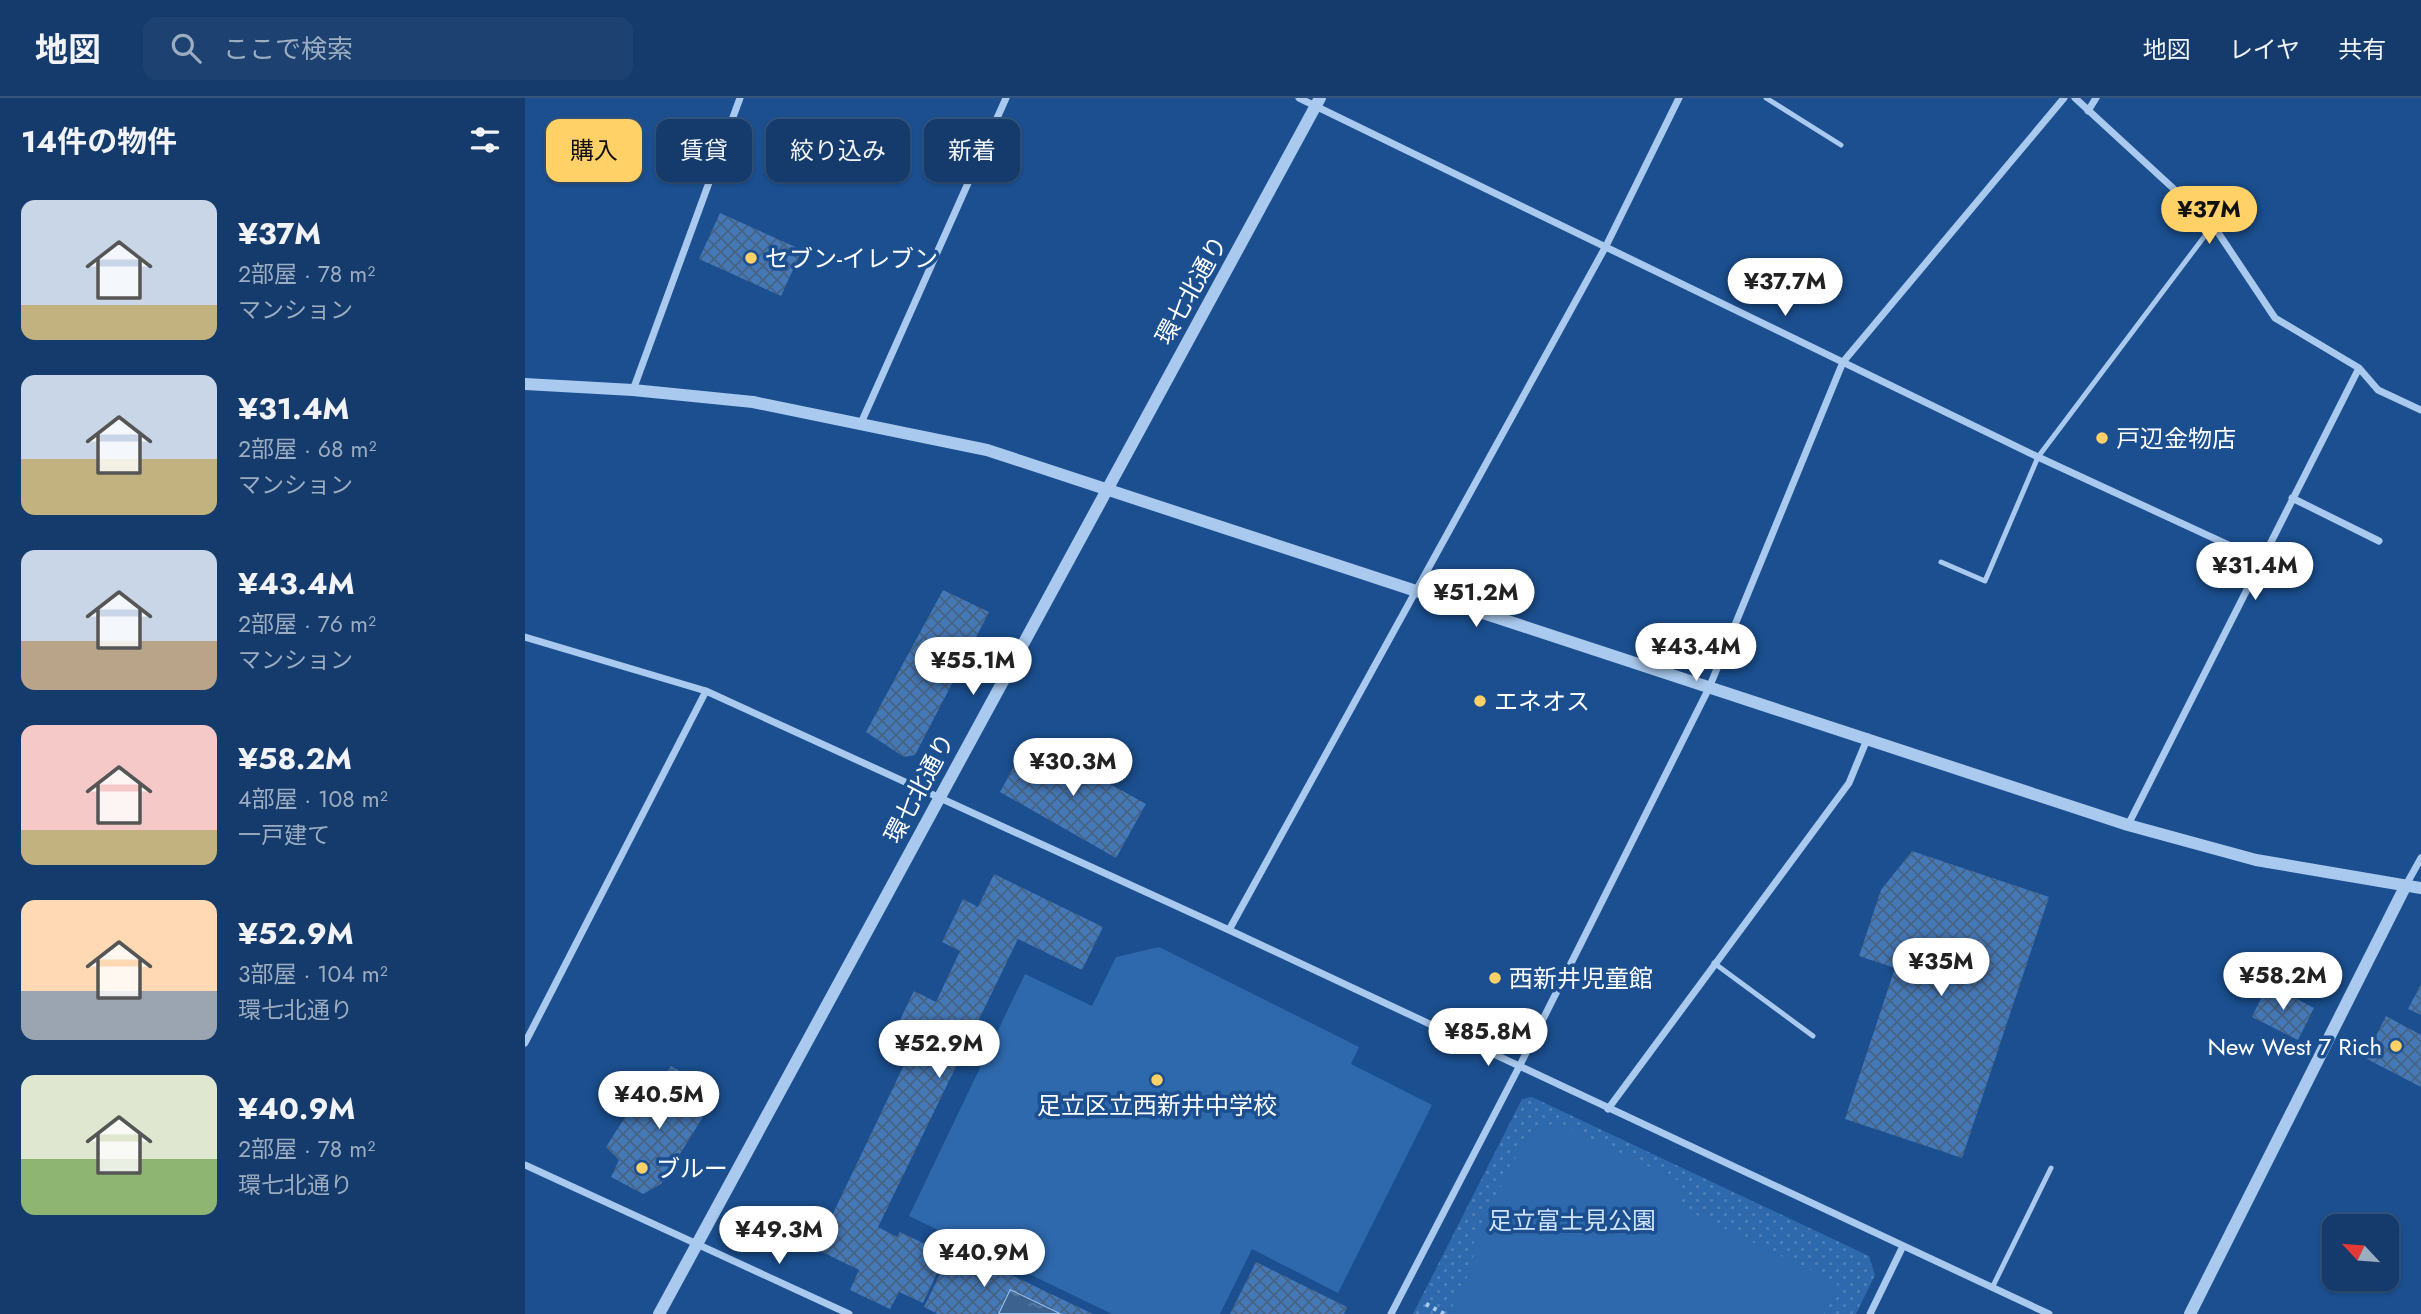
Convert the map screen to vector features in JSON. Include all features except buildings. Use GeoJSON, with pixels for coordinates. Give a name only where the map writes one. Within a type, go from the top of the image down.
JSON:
{"type":"FeatureCollection","features":[{"type":"Feature","properties":{"kind":"street"},"geometry":{"type":"LineString","coordinates":[[633,390],[740,98]]}},
{"type":"Feature","properties":{"kind":"street"},"geometry":{"type":"LineString","coordinates":[[861,423],[1006,98]]}},
{"type":"Feature","properties":{"kind":"street"},"geometry":{"type":"LineString","coordinates":[[1299,98],[1318,102],[2038,457],[2261,560]]}},
{"type":"Feature","properties":{"kind":"street"},"geometry":{"type":"LineString","coordinates":[[1229,930],[1606,246],[1679,98]]}},
{"type":"Feature","properties":{"kind":"street"},"geometry":{"type":"LineString","coordinates":[[1391,1314],[1519,1068],[1709,688],[1843,362],[2064,98]]}},
{"type":"Feature","properties":{"kind":"street"},"geometry":{"type":"LineString","coordinates":[[2075,98],[2213,225],[2276,318],[2359,368],[2378,390],[2421,410]]}},
{"type":"Feature","properties":{"kind":"street"},"geometry":{"type":"LineString","coordinates":[[2088,111],[2096,98]]}},
{"type":"Feature","properties":{"kind":"street","name":"環七北通り"},"geometry":{"type":"LineString","coordinates":[[659,1314],[1318,102]]}},
{"type":"Feature","properties":{"kind":"street"},"geometry":{"type":"LineString","coordinates":[[2128,825],[2359,368]]}},
{"type":"Feature","properties":{"kind":"street"},"geometry":{"type":"LineString","coordinates":[[525,384],[633,390],[753,402],[987,450],[1709,688],[1868,737],[2128,825],[2256,860],[2421,888]]}},
{"type":"Feature","properties":{"kind":"street"},"geometry":{"type":"LineString","coordinates":[[2293,498],[2379,541]]}},
{"type":"Feature","properties":{"kind":"street"},"geometry":{"type":"LineString","coordinates":[[525,637],[706,691],[1229,930],[2049,1314]]}},
{"type":"Feature","properties":{"kind":"street"},"geometry":{"type":"LineString","coordinates":[[525,1043],[706,691]]}},
{"type":"Feature","properties":{"kind":"street"},"geometry":{"type":"LineString","coordinates":[[1608,1109],[1849,783],[1868,737]]}},
{"type":"Feature","properties":{"kind":"street"},"geometry":{"type":"LineString","coordinates":[[2190,1314],[2421,858]]}},
{"type":"Feature","properties":{"kind":"street"},"geometry":{"type":"LineString","coordinates":[[525,1165],[849,1314]]}},
{"type":"Feature","properties":{"kind":"street"},"geometry":{"type":"LineString","coordinates":[[1870,1314],[1903,1246]]}},
{"type":"Feature","properties":{"kind":"lane"},"geometry":{"type":"LineString","coordinates":[[1766,98],[1841,145]]}},
{"type":"Feature","properties":{"kind":"lane"},"geometry":{"type":"LineString","coordinates":[[1941,562],[1985,581],[2038,457],[2213,225]]}},
{"type":"Feature","properties":{"kind":"lane"},"geometry":{"type":"LineString","coordinates":[[1714,963],[1814,1036]]}},
{"type":"Feature","properties":{"kind":"lane"},"geometry":{"type":"LineString","coordinates":[[1992,1287],[2050,1168]]}},
{"type":"Feature","properties":{"kind":"path"},"geometry":{"type":"LineString","coordinates":[[1426,1304],[1444,1314]]}},
{"type":"Feature","properties":{"kind":"green space"},"geometry":{"type":"Polygon","coordinates":[[[1159,947],[1359,1047],[1351,1064],[1432,1105],[1338,1293],[1252,1249],[1220,1314],[1112,1314],[909,1216],[1025,974],[1092,1006],[1116,957],[1159,947]]]}},
{"type":"Feature","properties":{"kind":"green space","name":"足立富士見公園"},"geometry":{"type":"Polygon","coordinates":[[[1532,1097],[1869,1256],[1875,1275],[1856,1314],[1413,1314],[1522,1099],[1532,1097]]]}},
{"type":"Feature","properties":{"kind":"green space","name":"足立富士見公園"},"geometry":{"type":"Polygon","coordinates":[[[1556,1122],[1683,1183],[1677,1196],[1682,1208],[1837,1283],[1837,1290],[1824,1314],[1449,1314],[1473,1265],[1474,1239],[1526,1137],[1556,1122]]]}},
{"type":"Feature","properties":{"kind":"water"},"geometry":{"type":"Polygon","coordinates":[[[1010,1289],[1062,1314],[998,1314],[1010,1289]]]}},
{"type":"Feature","properties":{"kind":"place","name":"セブン-イレブン"},"geometry":{"type":"Point","coordinates":[751,258]}},
{"type":"Feature","properties":{"kind":"place","name":"戸辺金物店"},"geometry":{"type":"Point","coordinates":[2102,438]}},
{"type":"Feature","properties":{"kind":"place","name":"エネオス"},"geometry":{"type":"Point","coordinates":[1480,701]}},
{"type":"Feature","properties":{"kind":"place","name":"西新井児童館"},"geometry":{"type":"Point","coordinates":[1495,978]}},
{"type":"Feature","properties":{"kind":"place","name":"New West 7 Rich"},"geometry":{"type":"Point","coordinates":[2396,1046]}},
{"type":"Feature","properties":{"kind":"place","name":"足立区立西新井中学校"},"geometry":{"type":"Point","coordinates":[1157,1080]}},
{"type":"Feature","properties":{"kind":"place","name":"ブルー"},"geometry":{"type":"Point","coordinates":[642,1168]}}]}
